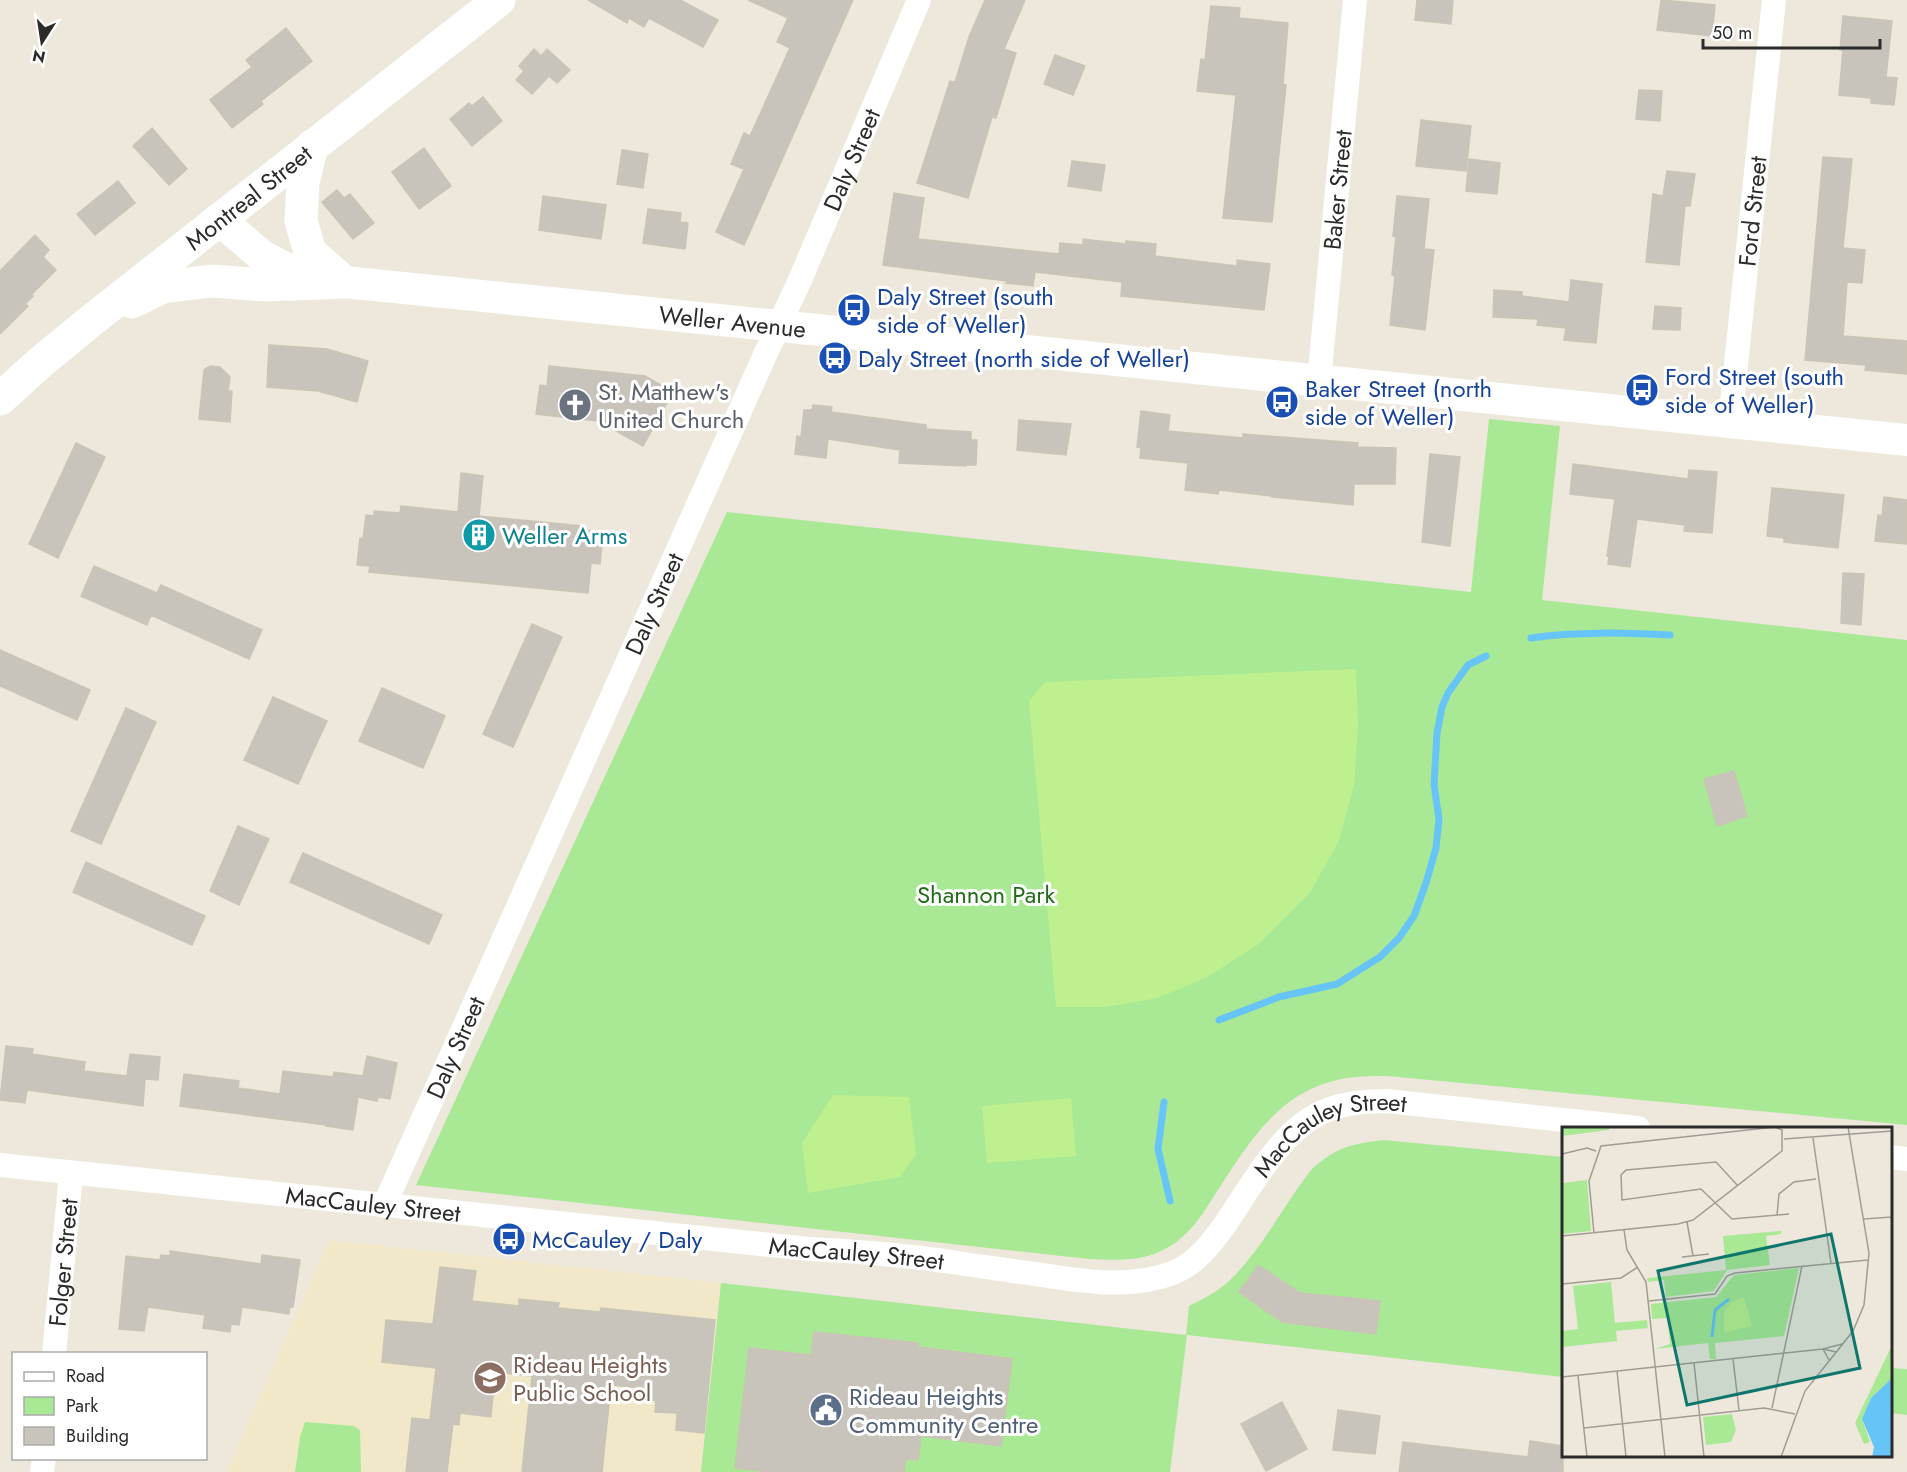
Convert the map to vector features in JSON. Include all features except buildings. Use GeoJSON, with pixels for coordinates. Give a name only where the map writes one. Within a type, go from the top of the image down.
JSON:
{"type":"FeatureCollection","features":[{"type":"Feature","properties":{"kind":"main road","name":"Montreal Street"},"geometry":{"type":"LineString","coordinates":[[0,399],[92,320],[499,0]]}},
{"type":"Feature","properties":{"kind":"main road"},"geometry":{"type":"LineString","coordinates":[[312,146],[303,182],[300,221],[310,252],[344,282]]}},
{"type":"Feature","properties":{"kind":"main road"},"geometry":{"type":"LineString","coordinates":[[92,320],[163,287],[211,281],[266,285],[344,282]]}},
{"type":"Feature","properties":{"kind":"street","name":"Daly Street"},"geometry":{"type":"LineString","coordinates":[[384,1206],[800,280],[919,0]]}},
{"type":"Feature","properties":{"kind":"street","name":"Baker Street"},"geometry":{"type":"LineString","coordinates":[[1319,381],[1355,0]]}},
{"type":"Feature","properties":{"kind":"street","name":"Ford Street"},"geometry":{"type":"LineString","coordinates":[[1730,422],[1774,0]]}},
{"type":"Feature","properties":{"kind":"street","name":"Weller Avenue"},"geometry":{"type":"LineString","coordinates":[[219,219],[262,256],[281,266],[291,271],[344,282],[1907,440]]}},
{"type":"Feature","properties":{"kind":"street","name":"MacCauley Street"},"geometry":{"type":"LineString","coordinates":[[0,1166],[810,1249],[872,1253],[1071,1279],[1131,1283],[1176,1271],[1201,1254],[1216,1237],[1277,1149],[1305,1121],[1324,1111],[1364,1102],[1387,1101],[1629,1127]]}},
{"type":"Feature","properties":{"kind":"street"},"geometry":{"type":"LineString","coordinates":[[1892,1157],[1907,1159]]}},
{"type":"Feature","properties":{"kind":"street","name":"Folger Street"},"geometry":{"type":"LineString","coordinates":[[54,1352],[71,1174]]}},
{"type":"Feature","properties":{"kind":"shaded area","name":"Rideau Heights Public School"},"geometry":{"type":"Polygon","coordinates":[[[329,1240],[721,1283],[701,1472],[226,1472],[329,1240]]]}},
{"type":"Feature","properties":{"kind":"green space","name":"Shannon Park"},"geometry":{"type":"Polygon","coordinates":[[[1489,419],[1560,426],[1542,600],[1907,640],[1907,1125],[1387,1076],[1362,1076],[1337,1080],[1315,1087],[1296,1097],[1264,1125],[1199,1219],[1181,1239],[1147,1256],[1118,1260],[1089,1259],[416,1185],[727,512],[1471,592],[1489,419]]]}},
{"type":"Feature","properties":{"kind":"green space"},"geometry":{"type":"Polygon","coordinates":[[[1356,669],[1358,725],[1354,785],[1339,841],[1309,894],[1259,944],[1207,977],[1158,998],[1106,1007],[1056,1007],[1029,701],[1045,682],[1356,669]]]}},
{"type":"Feature","properties":{"kind":"green space"},"geometry":{"type":"Polygon","coordinates":[[[833,1095],[909,1097],[916,1154],[900,1177],[808,1193],[802,1143],[833,1095]]]}},
{"type":"Feature","properties":{"kind":"green space"},"geometry":{"type":"Polygon","coordinates":[[[1071,1098],[1076,1156],[987,1163],[982,1106],[1071,1098]]]}},
{"type":"Feature","properties":{"kind":"green space"},"geometry":{"type":"Polygon","coordinates":[[[1383,1140],[1562,1157],[1562,1377],[1187,1335],[1170,1472],[701,1472],[721,1283],[1186,1335],[1189,1306],[1220,1289],[1241,1268],[1263,1241],[1312,1169],[1337,1151],[1362,1143],[1383,1140]]]}},
{"type":"Feature","properties":{"kind":"green space"},"geometry":{"type":"Polygon","coordinates":[[[1892,1368],[1907,1369],[1907,1415],[1892,1413],[1892,1368]]]}},
{"type":"Feature","properties":{"kind":"green space"},"geometry":{"type":"Polygon","coordinates":[[[305,1422],[354,1426],[360,1430],[361,1472],[295,1472],[300,1437],[305,1422]]]}},
{"type":"Feature","properties":{"kind":"waterway"},"geometry":{"type":"LineString","coordinates":[[1531,638],[1583,633],[1670,635]]}},
{"type":"Feature","properties":{"kind":"waterway"},"geometry":{"type":"LineString","coordinates":[[1219,1020],[1279,997],[1337,984],[1380,957],[1399,938],[1414,916],[1436,848],[1439,819],[1434,785],[1437,733],[1442,707],[1448,693],[1468,665],[1486,656]]}},
{"type":"Feature","properties":{"kind":"waterway"},"geometry":{"type":"LineString","coordinates":[[1164,1102],[1158,1149],[1170,1201]]}},
{"type":"Feature","properties":{"kind":"place","name":"Daly Street (south side of Weller)"},"geometry":{"type":"Point","coordinates":[854,310]}},
{"type":"Feature","properties":{"kind":"place","name":"Daly Street (north side of Weller)"},"geometry":{"type":"Point","coordinates":[835,358]}},
{"type":"Feature","properties":{"kind":"place","name":"Ford Street (south side of Weller)"},"geometry":{"type":"Point","coordinates":[1642,390]}},
{"type":"Feature","properties":{"kind":"place","name":"Baker Street (north side of Weller)"},"geometry":{"type":"Point","coordinates":[1282,402]}},
{"type":"Feature","properties":{"kind":"place","name":"St. Matthew's United Church"},"geometry":{"type":"Point","coordinates":[575,405]}},
{"type":"Feature","properties":{"kind":"place","name":"Weller Arms"},"geometry":{"type":"Point","coordinates":[479,535]}},
{"type":"Feature","properties":{"kind":"place","name":"McCauley / Daly"},"geometry":{"type":"Point","coordinates":[509,1239]}},
{"type":"Feature","properties":{"kind":"place","name":"Rideau Heights Public School"},"geometry":{"type":"Point","coordinates":[490,1378]}},
{"type":"Feature","properties":{"kind":"place","name":"Rideau Heights Community Centre"},"geometry":{"type":"Point","coordinates":[826,1410]}}]}
